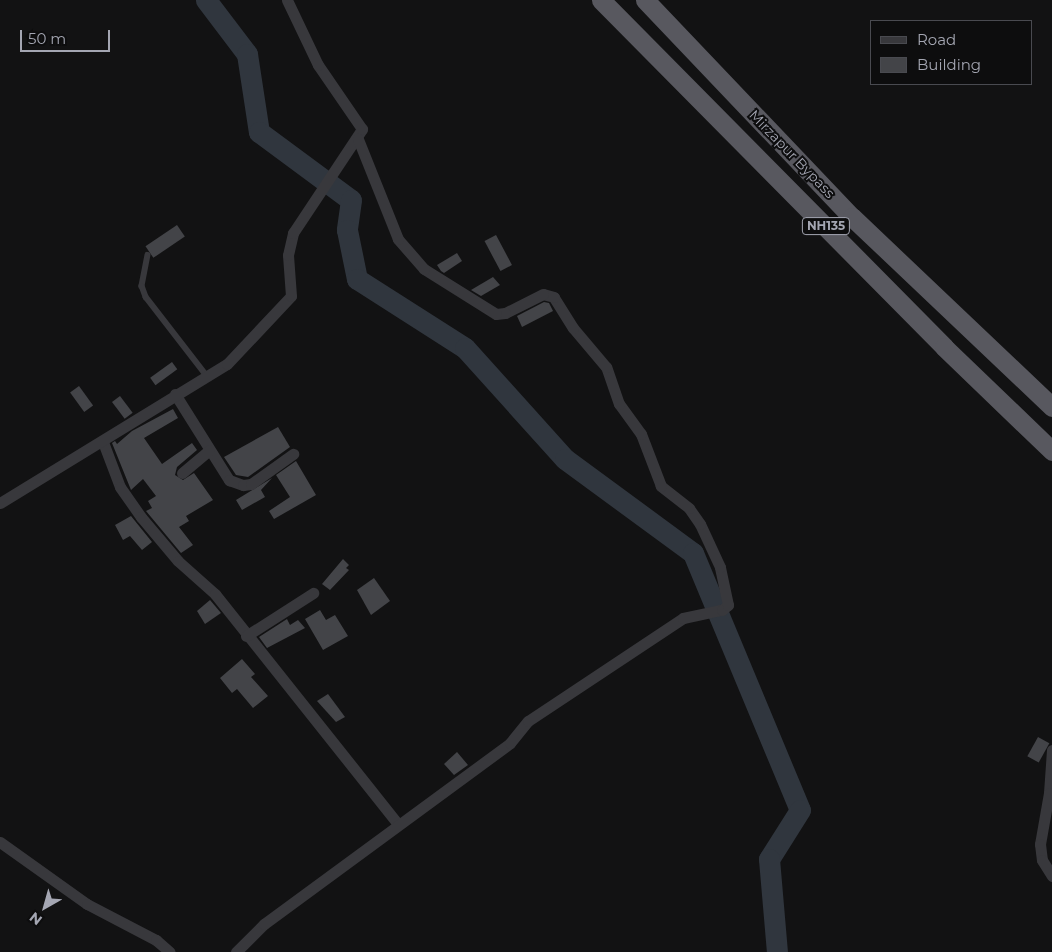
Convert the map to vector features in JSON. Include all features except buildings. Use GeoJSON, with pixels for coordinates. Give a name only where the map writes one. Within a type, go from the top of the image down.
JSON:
{"type":"FeatureCollection","features":[{"type":"Feature","properties":{"kind":"highway","name":"NH135"},"geometry":{"type":"LineString","coordinates":[[602,0],[944,347],[1052,451]]}},
{"type":"Feature","properties":{"kind":"highway","name":"Mirzapur Bypass"},"geometry":{"type":"LineString","coordinates":[[645,0],[852,217],[1052,407]]}},
{"type":"Feature","properties":{"kind":"street"},"geometry":{"type":"LineString","coordinates":[[236,952],[264,924],[397,823],[463,780],[510,743],[528,721],[634,649],[696,613],[722,610],[728,603],[722,575],[700,524],[689,508],[661,486],[640,434],[619,404],[606,367],[573,328],[554,297],[543,294],[505,313],[496,314],[424,269],[398,239],[358,139],[360,123],[318,65],[286,0]]}},
{"type":"Feature","properties":{"kind":"street"},"geometry":{"type":"LineString","coordinates":[[0,504],[103,442],[175,394],[231,360],[291,296],[289,243],[321,187],[358,139]]}},
{"type":"Feature","properties":{"kind":"street"},"geometry":{"type":"LineString","coordinates":[[175,394],[229,480],[243,485],[263,476],[293,454]]}},
{"type":"Feature","properties":{"kind":"street"},"geometry":{"type":"LineString","coordinates":[[103,442],[120,487],[141,517],[178,561],[215,594],[246,636],[320,723],[397,823]]}},
{"type":"Feature","properties":{"kind":"street"},"geometry":{"type":"LineString","coordinates":[[182,473],[209,450]]}},
{"type":"Feature","properties":{"kind":"street"},"geometry":{"type":"LineString","coordinates":[[246,636],[312,593]]}},
{"type":"Feature","properties":{"kind":"street"},"geometry":{"type":"LineString","coordinates":[[1052,750],[1050,793],[1040,844],[1042,860],[1052,876]]}},
{"type":"Feature","properties":{"kind":"street"},"geometry":{"type":"LineString","coordinates":[[0,842],[87,904],[156,940],[170,952]]}},
{"type":"Feature","properties":{"kind":"lane"},"geometry":{"type":"LineString","coordinates":[[148,255],[142,280],[146,297],[207,376]]}},
{"type":"Feature","properties":{"kind":"waterway"},"geometry":{"type":"LineString","coordinates":[[206,0],[247,54],[259,132],[351,200],[347,230],[357,279],[465,348],[565,459],[693,553],[800,810],[769,859],[777,952]]}}]}
